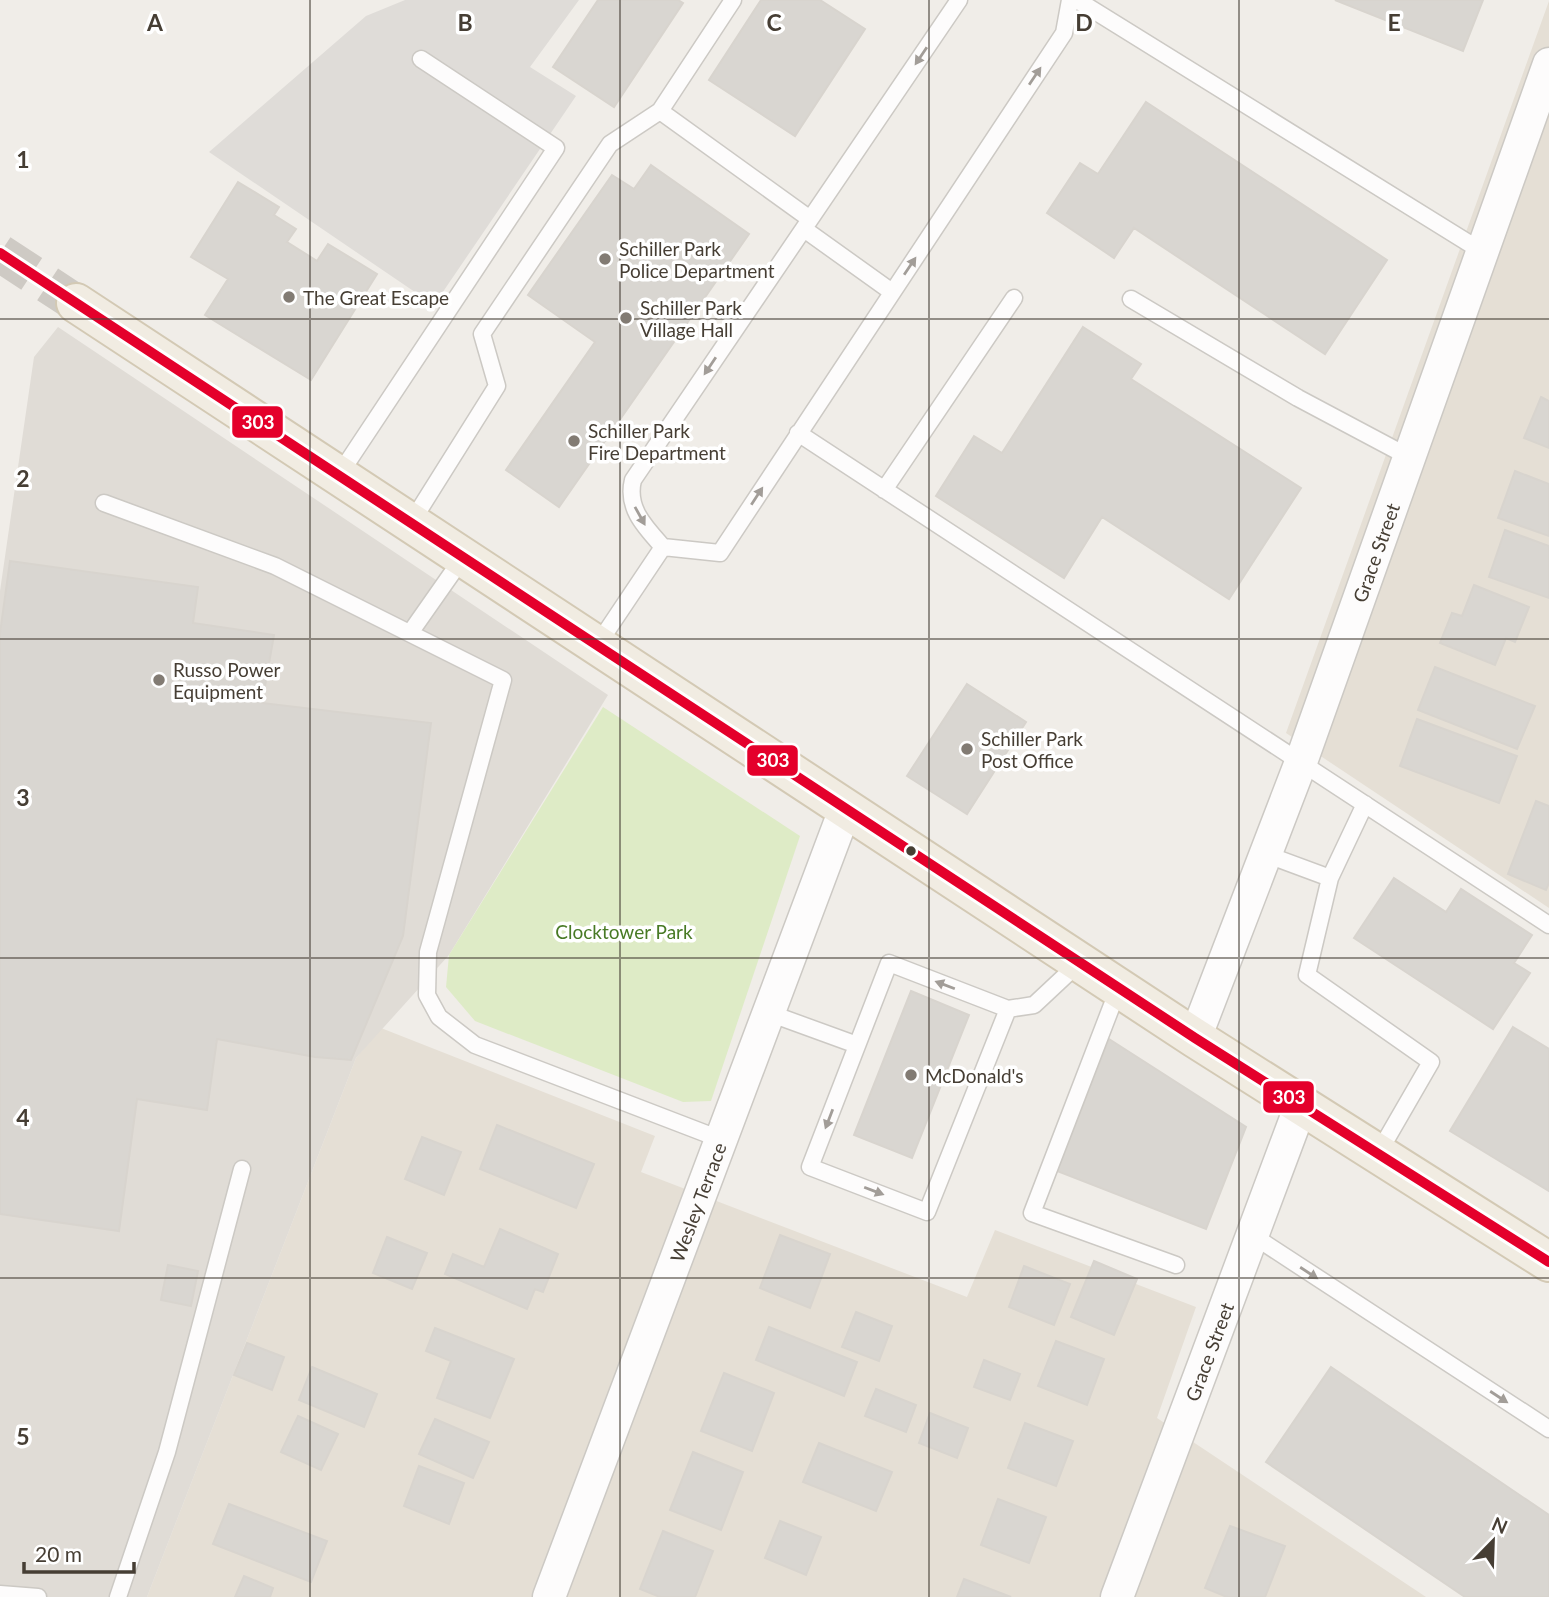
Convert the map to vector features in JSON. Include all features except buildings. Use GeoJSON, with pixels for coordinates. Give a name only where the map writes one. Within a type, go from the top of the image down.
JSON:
{"type":"FeatureCollection","features":[{"type":"Feature","properties":{"kind":"main road"},"geometry":{"type":"LineString","coordinates":[[76,303],[1195,1038],[1549,1262]]}},
{"type":"Feature","properties":{"kind":"street","name":"Grace Street"},"geometry":{"type":"LineString","coordinates":[[1195,1038],[1300,762],[1549,64]]}},
{"type":"Feature","properties":{"kind":"street","name":"Wesley Terrace"},"geometry":{"type":"LineString","coordinates":[[550,1597],[846,807]]}},
{"type":"Feature","properties":{"kind":"street","name":"Grace Street"},"geometry":{"type":"LineString","coordinates":[[1117,1597],[1301,1105]]}},
{"type":"Feature","properties":{"kind":"lane"},"geometry":{"type":"LineString","coordinates":[[411,523],[497,386],[482,334],[610,144],[660,110],[733,0]]}},
{"type":"Feature","properties":{"kind":"lane"},"geometry":{"type":"LineString","coordinates":[[959,0],[633,480],[631,490],[637,515],[663,547],[720,553],[1064,33],[1070,0]]}},
{"type":"Feature","properties":{"kind":"lane"},"geometry":{"type":"LineString","coordinates":[[1077,0],[1483,251]]}},
{"type":"Feature","properties":{"kind":"lane"},"geometry":{"type":"LineString","coordinates":[[339,475],[556,148],[421,59]]}},
{"type":"Feature","properties":{"kind":"lane"},"geometry":{"type":"LineString","coordinates":[[660,110],[892,292]]}},
{"type":"Feature","properties":{"kind":"lane"},"geometry":{"type":"LineString","coordinates":[[884,490],[1014,298]]}},
{"type":"Feature","properties":{"kind":"lane"},"geometry":{"type":"LineString","coordinates":[[1131,299],[1298,398],[1409,457]]}},
{"type":"Feature","properties":{"kind":"lane"},"geometry":{"type":"LineString","coordinates":[[798,433],[1549,925]]}},
{"type":"Feature","properties":{"kind":"lane"},"geometry":{"type":"LineString","coordinates":[[104,503],[275,566],[503,680],[428,952],[427,995],[439,1017],[475,1045],[720,1139]]}},
{"type":"Feature","properties":{"kind":"lane"},"geometry":{"type":"LineString","coordinates":[[598,644],[663,547]]}},
{"type":"Feature","properties":{"kind":"lane"},"geometry":{"type":"LineString","coordinates":[[410,633],[464,556]]}},
{"type":"Feature","properties":{"kind":"lane"},"geometry":{"type":"LineString","coordinates":[[1365,804],[1330,878],[1307,975],[1431,1062],[1379,1152]]}},
{"type":"Feature","properties":{"kind":"lane"},"geometry":{"type":"LineString","coordinates":[[1265,854],[1330,878]]}},
{"type":"Feature","properties":{"kind":"lane"},"geometry":{"type":"LineString","coordinates":[[1008,1009],[927,1212],[810,1167],[888,963],[1008,1009],[1034,1005],[1080,962]]}},
{"type":"Feature","properties":{"kind":"lane"},"geometry":{"type":"LineString","coordinates":[[1119,987],[1032,1213],[1176,1265]]}},
{"type":"Feature","properties":{"kind":"lane"},"geometry":{"type":"LineString","coordinates":[[769,1013],[857,1045]]}},
{"type":"Feature","properties":{"kind":"lane"},"geometry":{"type":"LineString","coordinates":[[118,1597],[167,1452],[242,1169]]}},
{"type":"Feature","properties":{"kind":"lane"},"geometry":{"type":"LineString","coordinates":[[1252,1235],[1549,1429]]}},
{"type":"Feature","properties":{"kind":"lane"},"geometry":{"type":"LineString","coordinates":[[0,1594],[38,1597]]}},
{"type":"Feature","properties":{"kind":"shaded area"},"geometry":{"type":"Polygon","coordinates":[[[405,0],[579,0],[530,67],[576,96],[434,305],[209,152],[366,16],[405,0]]]}},
{"type":"Feature","properties":{"kind":"shaded area"},"geometry":{"type":"Polygon","coordinates":[[[1549,1],[1549,908],[1286,733],[1549,1]]]}},
{"type":"Feature","properties":{"kind":"shaded area"},"geometry":{"type":"Polygon","coordinates":[[[58,327],[608,695],[449,955],[356,1058],[147,1597],[0,1597],[0,591],[34,357],[58,327]]]}},
{"type":"Feature","properties":{"kind":"shaded area"},"geometry":{"type":"Polygon","coordinates":[[[381,1028],[655,1136],[641,1172],[967,1297],[995,1230],[1196,1307],[1157,1418],[1426,1597],[147,1597],[356,1058],[381,1028]]]}},
{"type":"Feature","properties":{"kind":"green space","name":"Clocktower Park"},"geometry":{"type":"Polygon","coordinates":[[[603,707],[800,836],[711,1101],[683,1102],[475,1021],[446,987],[449,955],[603,707]]]}},
{"type":"Feature","properties":{"kind":"tunnel"},"geometry":{"type":"LineString","coordinates":[[0,253],[76,303]]}},
{"type":"Feature","properties":{"kind":"transit line","name":"303"},"geometry":{"type":"LineString","coordinates":[[0,253],[1195,1038],[1549,1262]]}},
{"type":"Feature","properties":{"kind":"place","name":"Schiller Park Police Department"},"geometry":{"type":"Point","coordinates":[605,259]}},
{"type":"Feature","properties":{"kind":"place","name":"The Great Escape"},"geometry":{"type":"Point","coordinates":[289,297]}},
{"type":"Feature","properties":{"kind":"place","name":"Schiller Park Village Hall"},"geometry":{"type":"Point","coordinates":[626,318]}},
{"type":"Feature","properties":{"kind":"place","name":"Schiller Park Fire Department"},"geometry":{"type":"Point","coordinates":[574,441]}},
{"type":"Feature","properties":{"kind":"place","name":"Russo Power Equipment"},"geometry":{"type":"Point","coordinates":[159,680]}},
{"type":"Feature","properties":{"kind":"place","name":"Schiller Park Post Office"},"geometry":{"type":"Point","coordinates":[967,749]}},
{"type":"Feature","properties":{"kind":"place","name":"McDonald's"},"geometry":{"type":"Point","coordinates":[911,1075]}}]}
